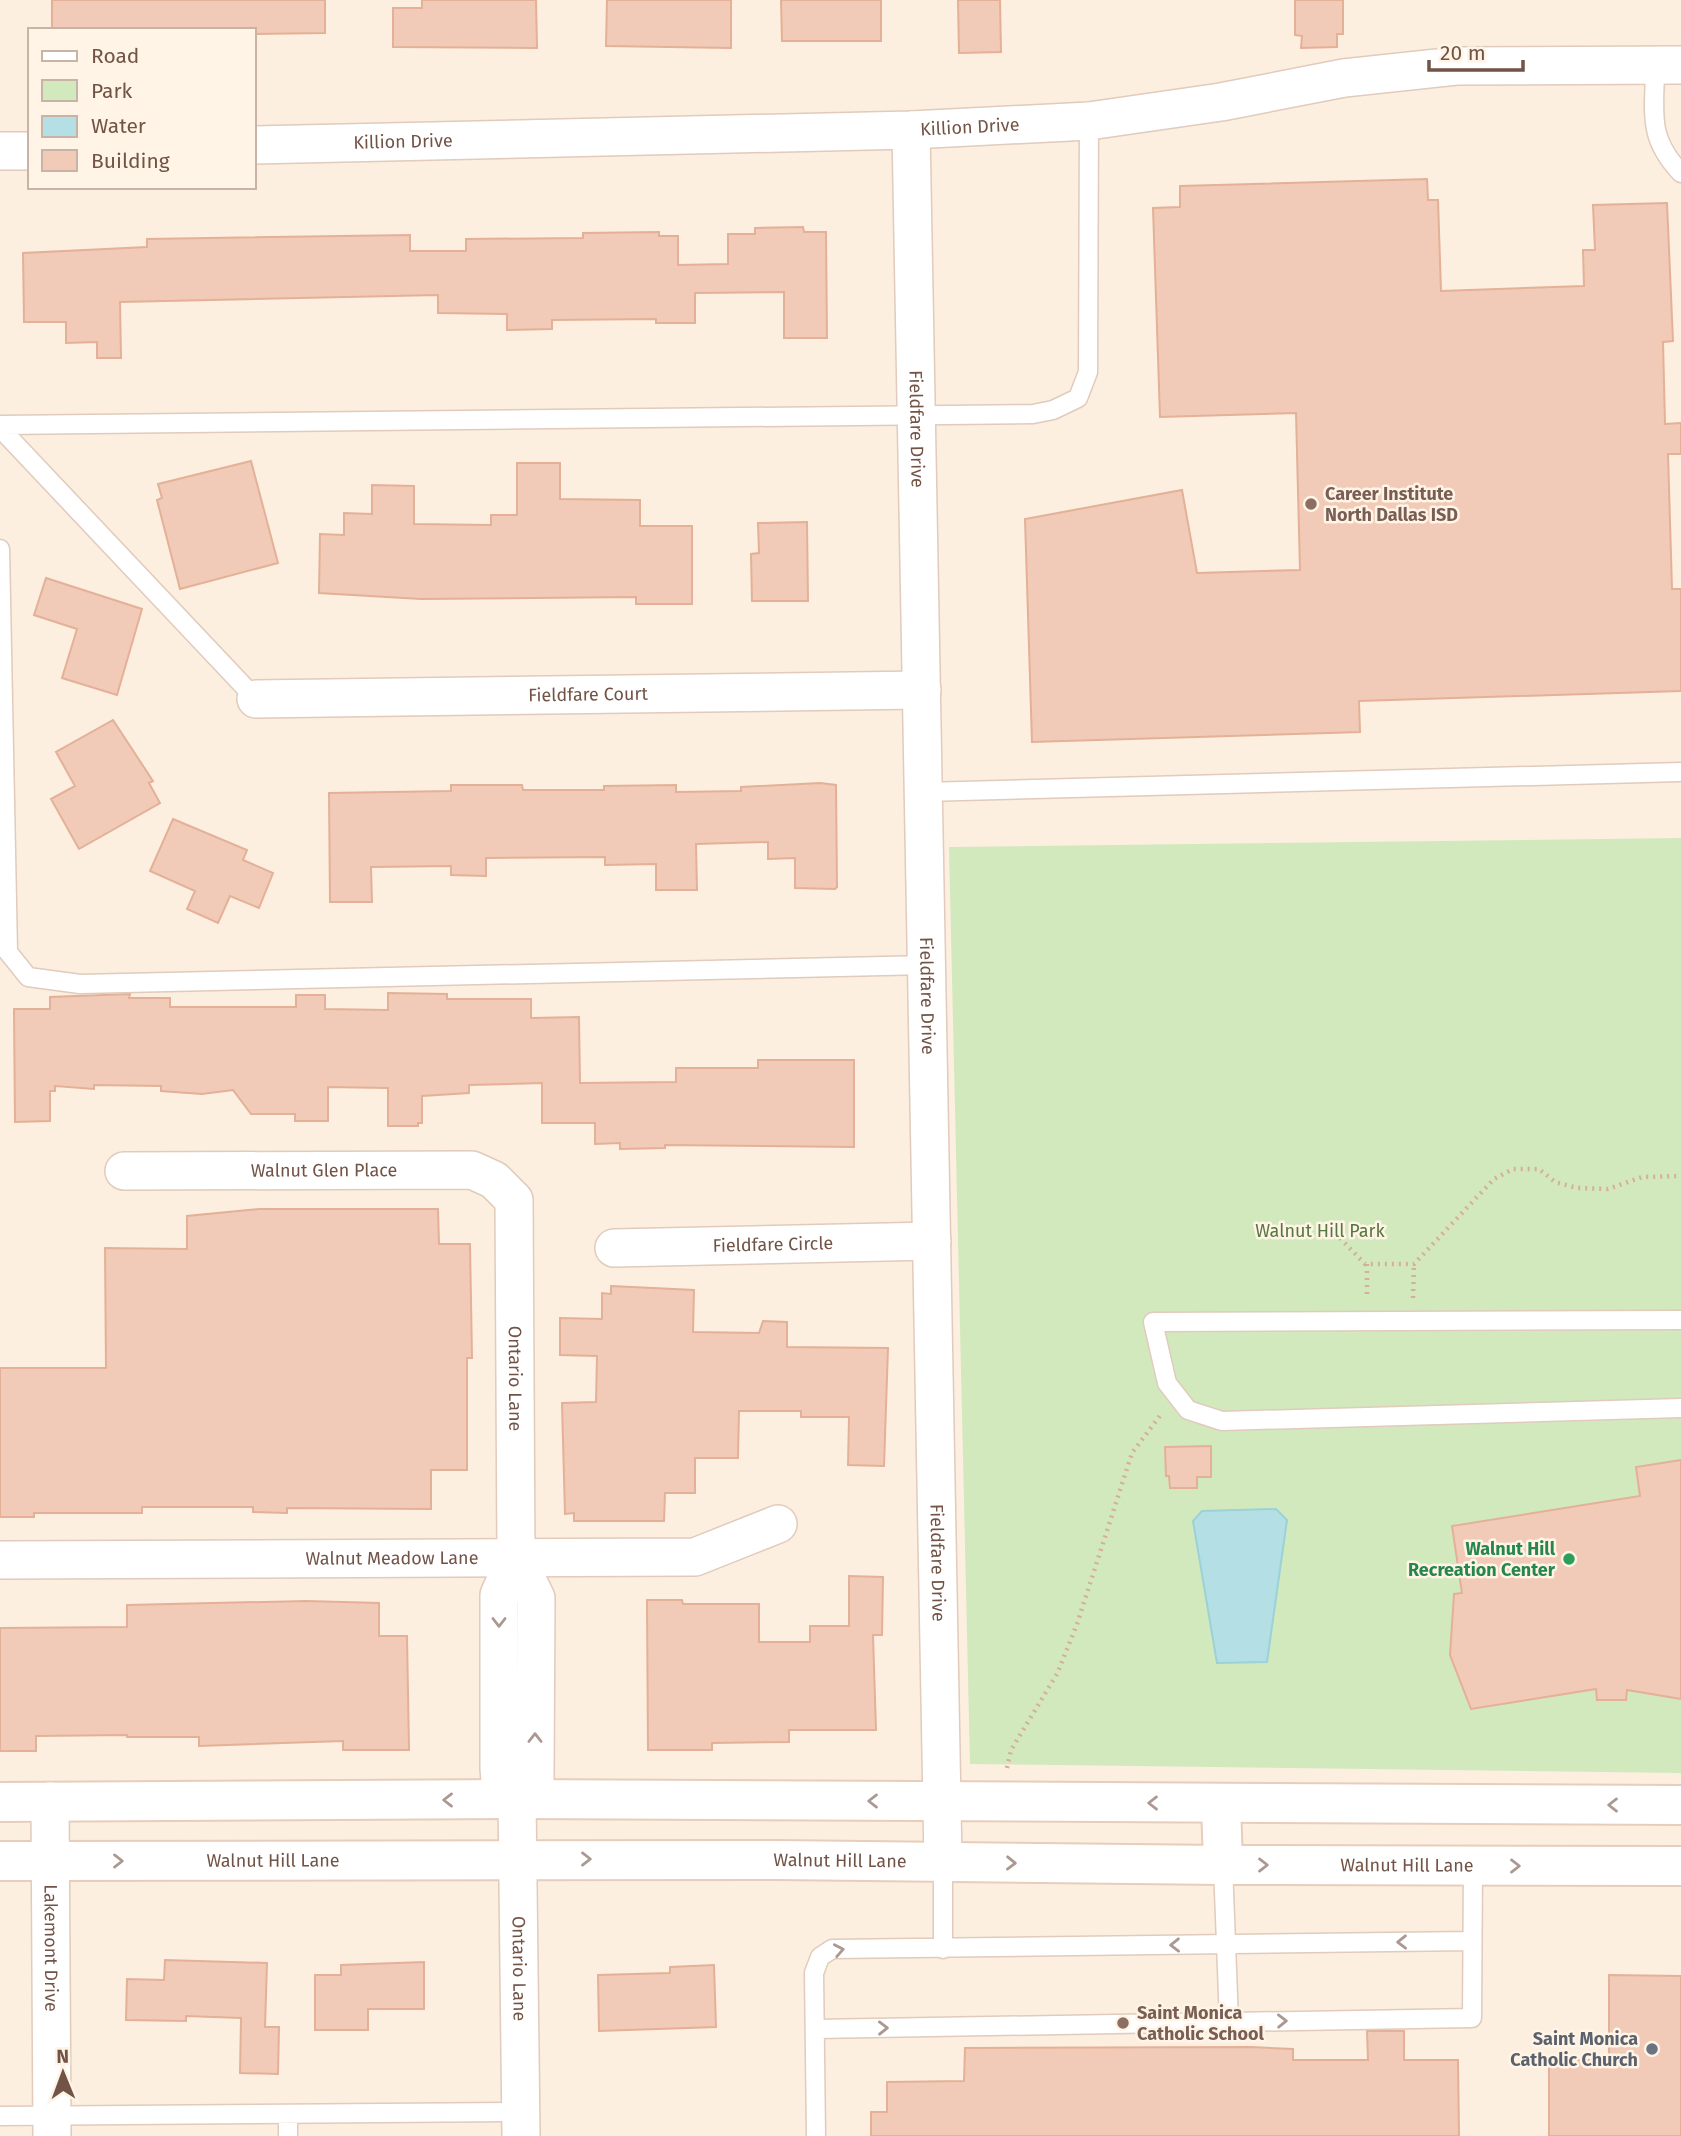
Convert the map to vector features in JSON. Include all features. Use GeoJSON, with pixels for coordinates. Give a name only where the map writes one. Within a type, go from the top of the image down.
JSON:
{"type":"FeatureCollection","features":[{"type":"Feature","properties":{"kind":"main road"},"geometry":{"type":"LineString","coordinates":[[0,1801],[517,1799],[1681,1805]]}},
{"type":"Feature","properties":{"kind":"main road"},"geometry":{"type":"LineString","coordinates":[[1221,1803],[1223,1866]]}},
{"type":"Feature","properties":{"kind":"main road","name":"Walnut Hill Lane"},"geometry":{"type":"LineString","coordinates":[[0,1861],[517,1859],[943,1861],[1223,1866],[1681,1866]]}},
{"type":"Feature","properties":{"kind":"street","name":"Killion Drive"},"geometry":{"type":"LineString","coordinates":[[256,145],[911,130],[1089,121],[1221,102],[1344,78],[1456,66],[1668,65]]}},
{"type":"Feature","properties":{"kind":"street","name":"Fieldfare Drive"},"geometry":{"type":"LineString","coordinates":[[911,130],[943,1861]]}},
{"type":"Feature","properties":{"kind":"street"},"geometry":{"type":"LineString","coordinates":[[0,151],[28,151]]}},
{"type":"Feature","properties":{"kind":"street","name":"Fieldfare Court"},"geometry":{"type":"LineString","coordinates":[[256,699],[922,690]]}},
{"type":"Feature","properties":{"kind":"street","name":"Walnut Glen Place"},"geometry":{"type":"LineString","coordinates":[[124,1171],[472,1170],[494,1180],[514,1200]]}},
{"type":"Feature","properties":{"kind":"street","name":"Ontario Lane"},"geometry":{"type":"LineString","coordinates":[[514,1200],[516,1557],[499,1595],[500,1781],[517,1799],[521,2124]]}},
{"type":"Feature","properties":{"kind":"street","name":"Fieldfare Circle"},"geometry":{"type":"LineString","coordinates":[[614,1248],[932,1241]]}},
{"type":"Feature","properties":{"kind":"street","name":"Walnut Meadow Lane"},"geometry":{"type":"LineString","coordinates":[[0,1560],[695,1557],[778,1524]]}},
{"type":"Feature","properties":{"kind":"street","name":"Lakemont Drive"},"geometry":{"type":"LineString","coordinates":[[50,1801],[51,2126]]}},
{"type":"Feature","properties":{"kind":"lane"},"geometry":{"type":"LineString","coordinates":[[1668,65],[1656,137],[1666,158],[1681,173]]}},
{"type":"Feature","properties":{"kind":"lane"},"geometry":{"type":"LineString","coordinates":[[0,427],[1033,414],[1053,410],[1078,398],[1088,372],[1089,121]]}},
{"type":"Feature","properties":{"kind":"lane"},"geometry":{"type":"LineString","coordinates":[[0,427],[256,699]]}},
{"type":"Feature","properties":{"kind":"lane"},"geometry":{"type":"LineString","coordinates":[[0,550],[8,953],[28,977],[80,984],[928,965]]}},
{"type":"Feature","properties":{"kind":"lane"},"geometry":{"type":"LineString","coordinates":[[924,792],[1681,772]]}},
{"type":"Feature","properties":{"kind":"lane"},"geometry":{"type":"LineString","coordinates":[[1681,1320],[1153,1322],[1167,1382],[1176,1395],[1188,1410],[1222,1421],[1681,1408]]}},
{"type":"Feature","properties":{"kind":"lane"},"geometry":{"type":"LineString","coordinates":[[943,1861],[943,1949]]}},
{"type":"Feature","properties":{"kind":"lane"},"geometry":{"type":"LineString","coordinates":[[1223,1866],[1229,2022]]}},
{"type":"Feature","properties":{"kind":"lane"},"geometry":{"type":"LineString","coordinates":[[815,2029],[1472,2018],[1473,1866]]}},
{"type":"Feature","properties":{"kind":"lane"},"geometry":{"type":"LineString","coordinates":[[816,2136],[814,1973],[820,1957],[832,1949],[1471,1941]]}},
{"type":"Feature","properties":{"kind":"lane"},"geometry":{"type":"LineString","coordinates":[[288,2114],[288,2136]]}},
{"type":"Feature","properties":{"kind":"lane"},"geometry":{"type":"LineString","coordinates":[[0,2116],[51,2126],[288,2114],[521,2124]]}},
{"type":"Feature","properties":{"kind":"path"},"geometry":{"type":"LineString","coordinates":[[1412,1323],[1414,1264],[1494,1180],[1513,1169],[1539,1169],[1555,1182],[1577,1188],[1608,1189],[1642,1177],[1681,1176]]}},
{"type":"Feature","properties":{"kind":"path"},"geometry":{"type":"LineString","coordinates":[[1335,1233],[1367,1264],[1414,1264]]}},
{"type":"Feature","properties":{"kind":"path"},"geometry":{"type":"LineString","coordinates":[[1367,1264],[1367,1322]]}},
{"type":"Feature","properties":{"kind":"path"},"geometry":{"type":"LineString","coordinates":[[1007,1769],[1011,1750],[1057,1674],[1077,1624],[1132,1453],[1176,1395]]}},
{"type":"Feature","properties":{"kind":"green space","name":"Walnut Hill Park"},"geometry":{"type":"Polygon","coordinates":[[[1681,838],[1681,1773],[970,1764],[949,847],[1681,838]]]}},
{"type":"Feature","properties":{"kind":"water"},"geometry":{"type":"Polygon","coordinates":[[[1276,1509],[1287,1520],[1267,1662],[1217,1663],[1193,1521],[1202,1511],[1276,1509]]]}},
{"type":"Feature","properties":{"kind":"building"},"geometry":{"type":"Polygon","coordinates":[[[52,0],[325,0],[325,33],[256,34],[256,28],[52,28],[52,0]]]}},
{"type":"Feature","properties":{"kind":"building"},"geometry":{"type":"Polygon","coordinates":[[[422,0],[536,0],[537,48],[393,47],[393,8],[422,8],[422,0]]]}},
{"type":"Feature","properties":{"kind":"building"},"geometry":{"type":"Polygon","coordinates":[[[607,0],[731,0],[731,48],[606,46],[607,0]]]}},
{"type":"Feature","properties":{"kind":"building"},"geometry":{"type":"Polygon","coordinates":[[[781,0],[881,0],[881,41],[782,41],[781,0]]]}},
{"type":"Feature","properties":{"kind":"building"},"geometry":{"type":"Polygon","coordinates":[[[958,0],[1000,0],[1001,52],[959,53],[958,0]]]}},
{"type":"Feature","properties":{"kind":"building"},"geometry":{"type":"Polygon","coordinates":[[[1295,0],[1343,0],[1343,34],[1337,34],[1337,47],[1301,48],[1302,36],[1295,35],[1295,0]]]}},
{"type":"Feature","properties":{"kind":"building"},"geometry":{"type":"Polygon","coordinates":[[[1427,179],[1428,200],[1438,200],[1441,291],[1584,286],[1583,250],[1595,250],[1593,205],[1667,203],[1673,341],[1663,342],[1665,424],[1681,423],[1681,454],[1668,454],[1672,589],[1681,589],[1681,691],[1359,701],[1360,732],[1032,742],[1025,519],[1182,490],[1197,573],[1300,570],[1296,413],[1160,417],[1153,208],[1180,207],[1180,186],[1427,179]]]}},
{"type":"Feature","properties":{"kind":"building"},"geometry":{"type":"Polygon","coordinates":[[[803,227],[804,232],[826,232],[827,338],[784,338],[784,292],[695,293],[695,323],[656,323],[656,319],[552,320],[552,329],[507,330],[507,314],[438,313],[438,295],[120,302],[121,358],[97,358],[97,342],[66,343],[66,322],[24,322],[23,253],[147,247],[147,239],[410,235],[410,251],[466,251],[466,239],[583,238],[583,233],[659,232],[659,236],[678,236],[678,265],[728,264],[728,234],[755,234],[755,228],[803,227]]]}},
{"type":"Feature","properties":{"kind":"building"},"geometry":{"type":"Polygon","coordinates":[[[251,461],[278,563],[180,589],[157,500],[162,498],[158,484],[251,461]]]}},
{"type":"Feature","properties":{"kind":"building"},"geometry":{"type":"Polygon","coordinates":[[[517,463],[560,463],[560,499],[640,500],[640,526],[692,526],[692,604],[636,604],[636,597],[421,599],[319,593],[320,534],[344,535],[344,513],[372,514],[372,485],[414,486],[414,524],[491,525],[491,515],[517,515],[517,463]]]}},
{"type":"Feature","properties":{"kind":"building"},"geometry":{"type":"Polygon","coordinates":[[[807,522],[808,601],[752,601],[751,554],[759,553],[758,523],[807,522]]]}},
{"type":"Feature","properties":{"kind":"building"},"geometry":{"type":"Polygon","coordinates":[[[46,578],[142,609],[117,695],[62,678],[77,629],[34,615],[46,578]]]}},
{"type":"Feature","properties":{"kind":"building"},"geometry":{"type":"Polygon","coordinates":[[[113,720],[153,781],[149,783],[160,803],[79,849],[51,799],[75,786],[56,752],[113,720]]]}},
{"type":"Feature","properties":{"kind":"building"},"geometry":{"type":"Polygon","coordinates":[[[820,783],[836,785],[835,889],[795,888],[795,858],[768,859],[768,842],[696,844],[697,890],[656,890],[656,864],[605,865],[605,857],[486,858],[486,876],[451,875],[451,866],[371,867],[372,902],[330,902],[329,793],[451,791],[451,785],[522,785],[523,790],[604,790],[604,786],[676,785],[676,792],[741,791],[741,787],[820,783]]]}},
{"type":"Feature","properties":{"kind":"building"},"geometry":{"type":"Polygon","coordinates":[[[173,819],[247,850],[243,860],[273,873],[259,908],[230,896],[218,923],[187,909],[195,891],[150,871],[173,819]]]}},
{"type":"Feature","properties":{"kind":"building"},"geometry":{"type":"Polygon","coordinates":[[[388,993],[447,994],[447,999],[531,999],[531,1018],[579,1017],[580,1083],[676,1082],[676,1068],[758,1068],[758,1060],[854,1060],[854,1147],[665,1145],[665,1148],[620,1149],[620,1143],[595,1144],[595,1123],[542,1123],[542,1083],[469,1085],[469,1093],[422,1096],[422,1123],[418,1123],[418,1126],[388,1126],[388,1088],[328,1087],[328,1121],[295,1121],[295,1114],[251,1114],[233,1090],[202,1094],[161,1091],[161,1086],[94,1085],[94,1089],[55,1086],[55,1091],[50,1091],[50,1121],[15,1122],[14,1009],[50,1009],[50,997],[130,994],[129,998],[170,998],[170,1007],[296,1007],[296,995],[325,995],[325,1009],[388,1010],[388,993]]]}},
{"type":"Feature","properties":{"kind":"building"},"geometry":{"type":"Polygon","coordinates":[[[259,1209],[438,1209],[439,1244],[470,1244],[472,1358],[467,1358],[467,1470],[431,1470],[431,1509],[287,1508],[287,1513],[253,1512],[253,1507],[142,1507],[142,1513],[34,1513],[34,1517],[0,1517],[0,1368],[106,1368],[105,1248],[187,1249],[187,1216],[259,1209]]]}},
{"type":"Feature","properties":{"kind":"building"},"geometry":{"type":"Polygon","coordinates":[[[611,1286],[694,1290],[693,1332],[759,1333],[763,1321],[787,1322],[787,1347],[888,1348],[884,1466],[848,1465],[849,1417],[801,1417],[801,1411],[739,1411],[738,1458],[695,1458],[695,1493],[665,1493],[664,1521],[574,1521],[574,1513],[565,1514],[562,1403],[596,1402],[597,1356],[560,1355],[560,1318],[602,1319],[602,1293],[611,1294],[611,1286]]]}},
{"type":"Feature","properties":{"kind":"building"},"geometry":{"type":"Polygon","coordinates":[[[1211,1446],[1211,1477],[1197,1477],[1197,1488],[1170,1488],[1169,1476],[1166,1476],[1165,1447],[1211,1446]]]}},
{"type":"Feature","properties":{"kind":"building","name":"Walnut Hill Recreation Center"},"geometry":{"type":"Polygon","coordinates":[[[1681,1460],[1681,1699],[1627,1690],[1626,1700],[1597,1700],[1596,1689],[1471,1709],[1450,1655],[1454,1594],[1462,1593],[1452,1526],[1640,1496],[1636,1467],[1681,1460]]]}},
{"type":"Feature","properties":{"kind":"building"},"geometry":{"type":"Polygon","coordinates":[[[849,1576],[883,1577],[882,1635],[873,1635],[876,1730],[789,1730],[789,1742],[712,1743],[712,1750],[648,1750],[647,1600],[682,1600],[683,1604],[759,1604],[759,1642],[810,1642],[810,1626],[849,1626],[849,1576]]]}},
{"type":"Feature","properties":{"kind":"building"},"geometry":{"type":"Polygon","coordinates":[[[306,1601],[379,1603],[379,1636],[407,1636],[409,1750],[343,1750],[343,1741],[199,1746],[199,1737],[127,1735],[36,1736],[36,1751],[0,1751],[0,1628],[127,1627],[127,1605],[306,1601]]]}},
{"type":"Feature","properties":{"kind":"building"},"geometry":{"type":"Polygon","coordinates":[[[165,1960],[267,1963],[265,2027],[279,2027],[278,2074],[240,2073],[241,2018],[186,2016],[186,2021],[126,2020],[127,1979],[164,1980],[165,1960]]]}},
{"type":"Feature","properties":{"kind":"building"},"geometry":{"type":"Polygon","coordinates":[[[424,1962],[424,2009],[368,2009],[368,2030],[315,2030],[315,1975],[341,1975],[341,1965],[424,1962]]]}},
{"type":"Feature","properties":{"kind":"building"},"geometry":{"type":"Polygon","coordinates":[[[714,1965],[716,2027],[599,2031],[598,1975],[670,1973],[670,1967],[714,1965]]]}},
{"type":"Feature","properties":{"kind":"building","name":"Saint Monica Catholic Church"},"geometry":{"type":"Polygon","coordinates":[[[1609,1975],[1681,1976],[1681,2136],[1549,2136],[1549,2060],[1609,2060],[1609,1975]]]}},
{"type":"Feature","properties":{"kind":"building"},"geometry":{"type":"Polygon","coordinates":[[[1367,2031],[1404,2031],[1404,2060],[1458,2060],[1459,2136],[871,2136],[871,2112],[887,2112],[887,2082],[964,2081],[965,2048],[1251,2047],[1293,2049],[1293,2060],[1368,2060],[1367,2031]]]}},
{"type":"Feature","properties":{"kind":"place","name":"Career Institute North Dallas ISD"},"geometry":{"type":"Point","coordinates":[1311,504]}},
{"type":"Feature","properties":{"kind":"place","name":"Walnut Hill Recreation Center"},"geometry":{"type":"Point","coordinates":[1569,1559]}},
{"type":"Feature","properties":{"kind":"place","name":"Saint Monica Catholic School"},"geometry":{"type":"Point","coordinates":[1123,2023]}},
{"type":"Feature","properties":{"kind":"place","name":"Saint Monica Catholic Church"},"geometry":{"type":"Point","coordinates":[1652,2049]}}]}
